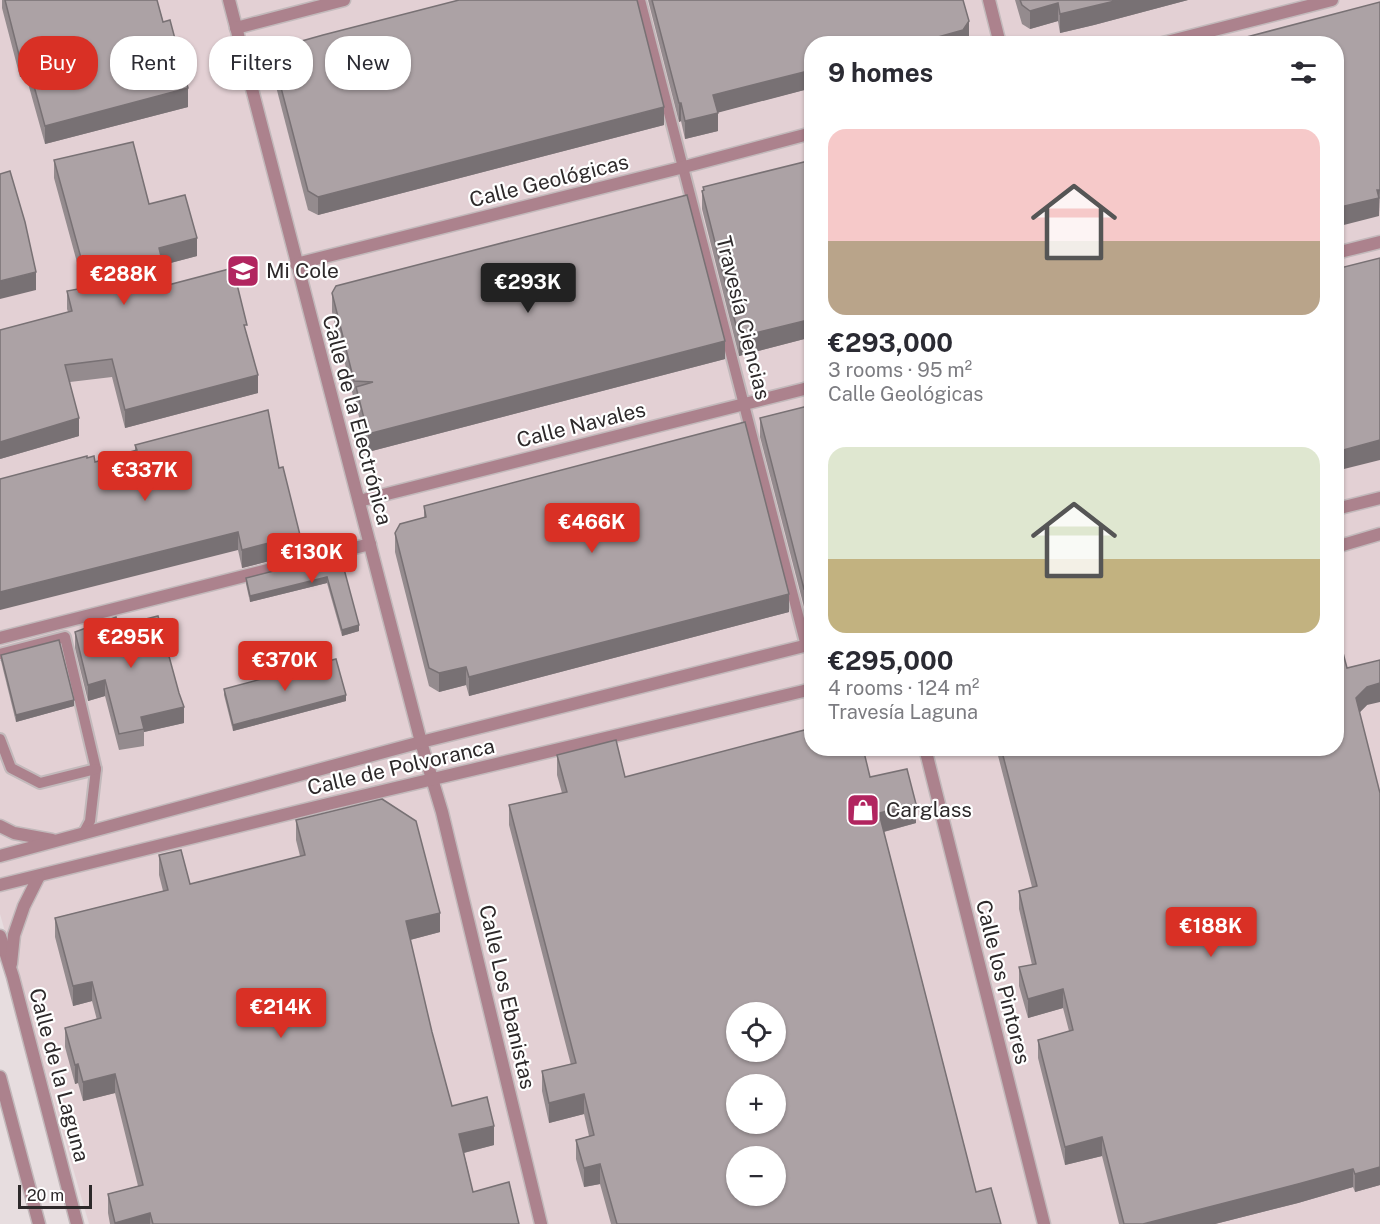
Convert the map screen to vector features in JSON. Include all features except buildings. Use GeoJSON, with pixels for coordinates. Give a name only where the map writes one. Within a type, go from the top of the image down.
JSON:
{"type":"FeatureCollection","features":[{"type":"Feature","properties":{"kind":"street","name":"Calle de la Electrónica"},"geometry":{"type":"LineString","coordinates":[[229,0],[431,780]]}},
{"type":"Feature","properties":{"kind":"street"},"geometry":{"type":"LineString","coordinates":[[236,28],[344,0]]}},
{"type":"Feature","properties":{"kind":"street"},"geometry":{"type":"LineString","coordinates":[[989,0],[998,36]]}},
{"type":"Feature","properties":{"kind":"street"},"geometry":{"type":"LineString","coordinates":[[1190,36],[1332,0]]}},
{"type":"Feature","properties":{"kind":"street","name":"Calle Geológicas"},"geometry":{"type":"LineString","coordinates":[[296,264],[804,135]]}},
{"type":"Feature","properties":{"kind":"street"},"geometry":{"type":"LineString","coordinates":[[1344,251],[1380,242]]}},
{"type":"Feature","properties":{"kind":"street","name":"Calle Navales"},"geometry":{"type":"LineString","coordinates":[[359,501],[804,389]]}},
{"type":"Feature","properties":{"kind":"street"},"geometry":{"type":"LineString","coordinates":[[1344,507],[1380,498]]}},
{"type":"Feature","properties":{"kind":"street"},"geometry":{"type":"LineString","coordinates":[[1344,545],[1380,534]]}},
{"type":"Feature","properties":{"kind":"street"},"geometry":{"type":"LineString","coordinates":[[0,638],[370,544]]}},
{"type":"Feature","properties":{"kind":"street","name":"Calle de Polvoranca"},"geometry":{"type":"LineString","coordinates":[[0,856],[421,742],[804,646]]}},
{"type":"Feature","properties":{"kind":"street","name":"Calle de Polvoranca"},"geometry":{"type":"LineString","coordinates":[[0,885],[804,691]]}},
{"type":"Feature","properties":{"kind":"street","name":"Calle los Pintores"},"geometry":{"type":"LineString","coordinates":[[927,756],[1044,1224]]}},
{"type":"Feature","properties":{"kind":"street","name":"Calle Los Ebanistas"},"geometry":{"type":"LineString","coordinates":[[431,780],[442,812],[541,1224]]}},
{"type":"Feature","properties":{"kind":"street","name":"Calle de Polvoranca"},"geometry":{"type":"LineString","coordinates":[[0,826],[14,833],[56,841]]}},
{"type":"Feature","properties":{"kind":"street"},"geometry":{"type":"LineString","coordinates":[[10,968],[14,935],[24,906],[39,876]]}},
{"type":"Feature","properties":{"kind":"street","name":"Calle de la Laguna"},"geometry":{"type":"LineString","coordinates":[[0,936],[77,1224]]}},
{"type":"Feature","properties":{"kind":"street"},"geometry":{"type":"LineString","coordinates":[[0,1077],[39,1224]]}},
{"type":"Feature","properties":{"kind":"lane","name":"Travesía Ciencias"},"geometry":{"type":"LineString","coordinates":[[640,0],[804,626]]}},
{"type":"Feature","properties":{"kind":"lane"},"geometry":{"type":"LineString","coordinates":[[0,654],[65,637],[96,769],[90,821],[82,834]]}},
{"type":"Feature","properties":{"kind":"lane"},"geometry":{"type":"LineString","coordinates":[[0,739],[11,768],[40,783],[96,769]]}},
{"type":"Feature","properties":{"kind":"shaded area"},"geometry":{"type":"Polygon","coordinates":[[[0,0],[1380,0],[1380,1224],[89,1224],[0,914],[0,0]]]}},
{"type":"Feature","properties":{"kind":"place","name":"Mi Cole"},"geometry":{"type":"Point","coordinates":[243,271]}},
{"type":"Feature","properties":{"kind":"place","name":"Carglass"},"geometry":{"type":"Point","coordinates":[863,810]}}]}
